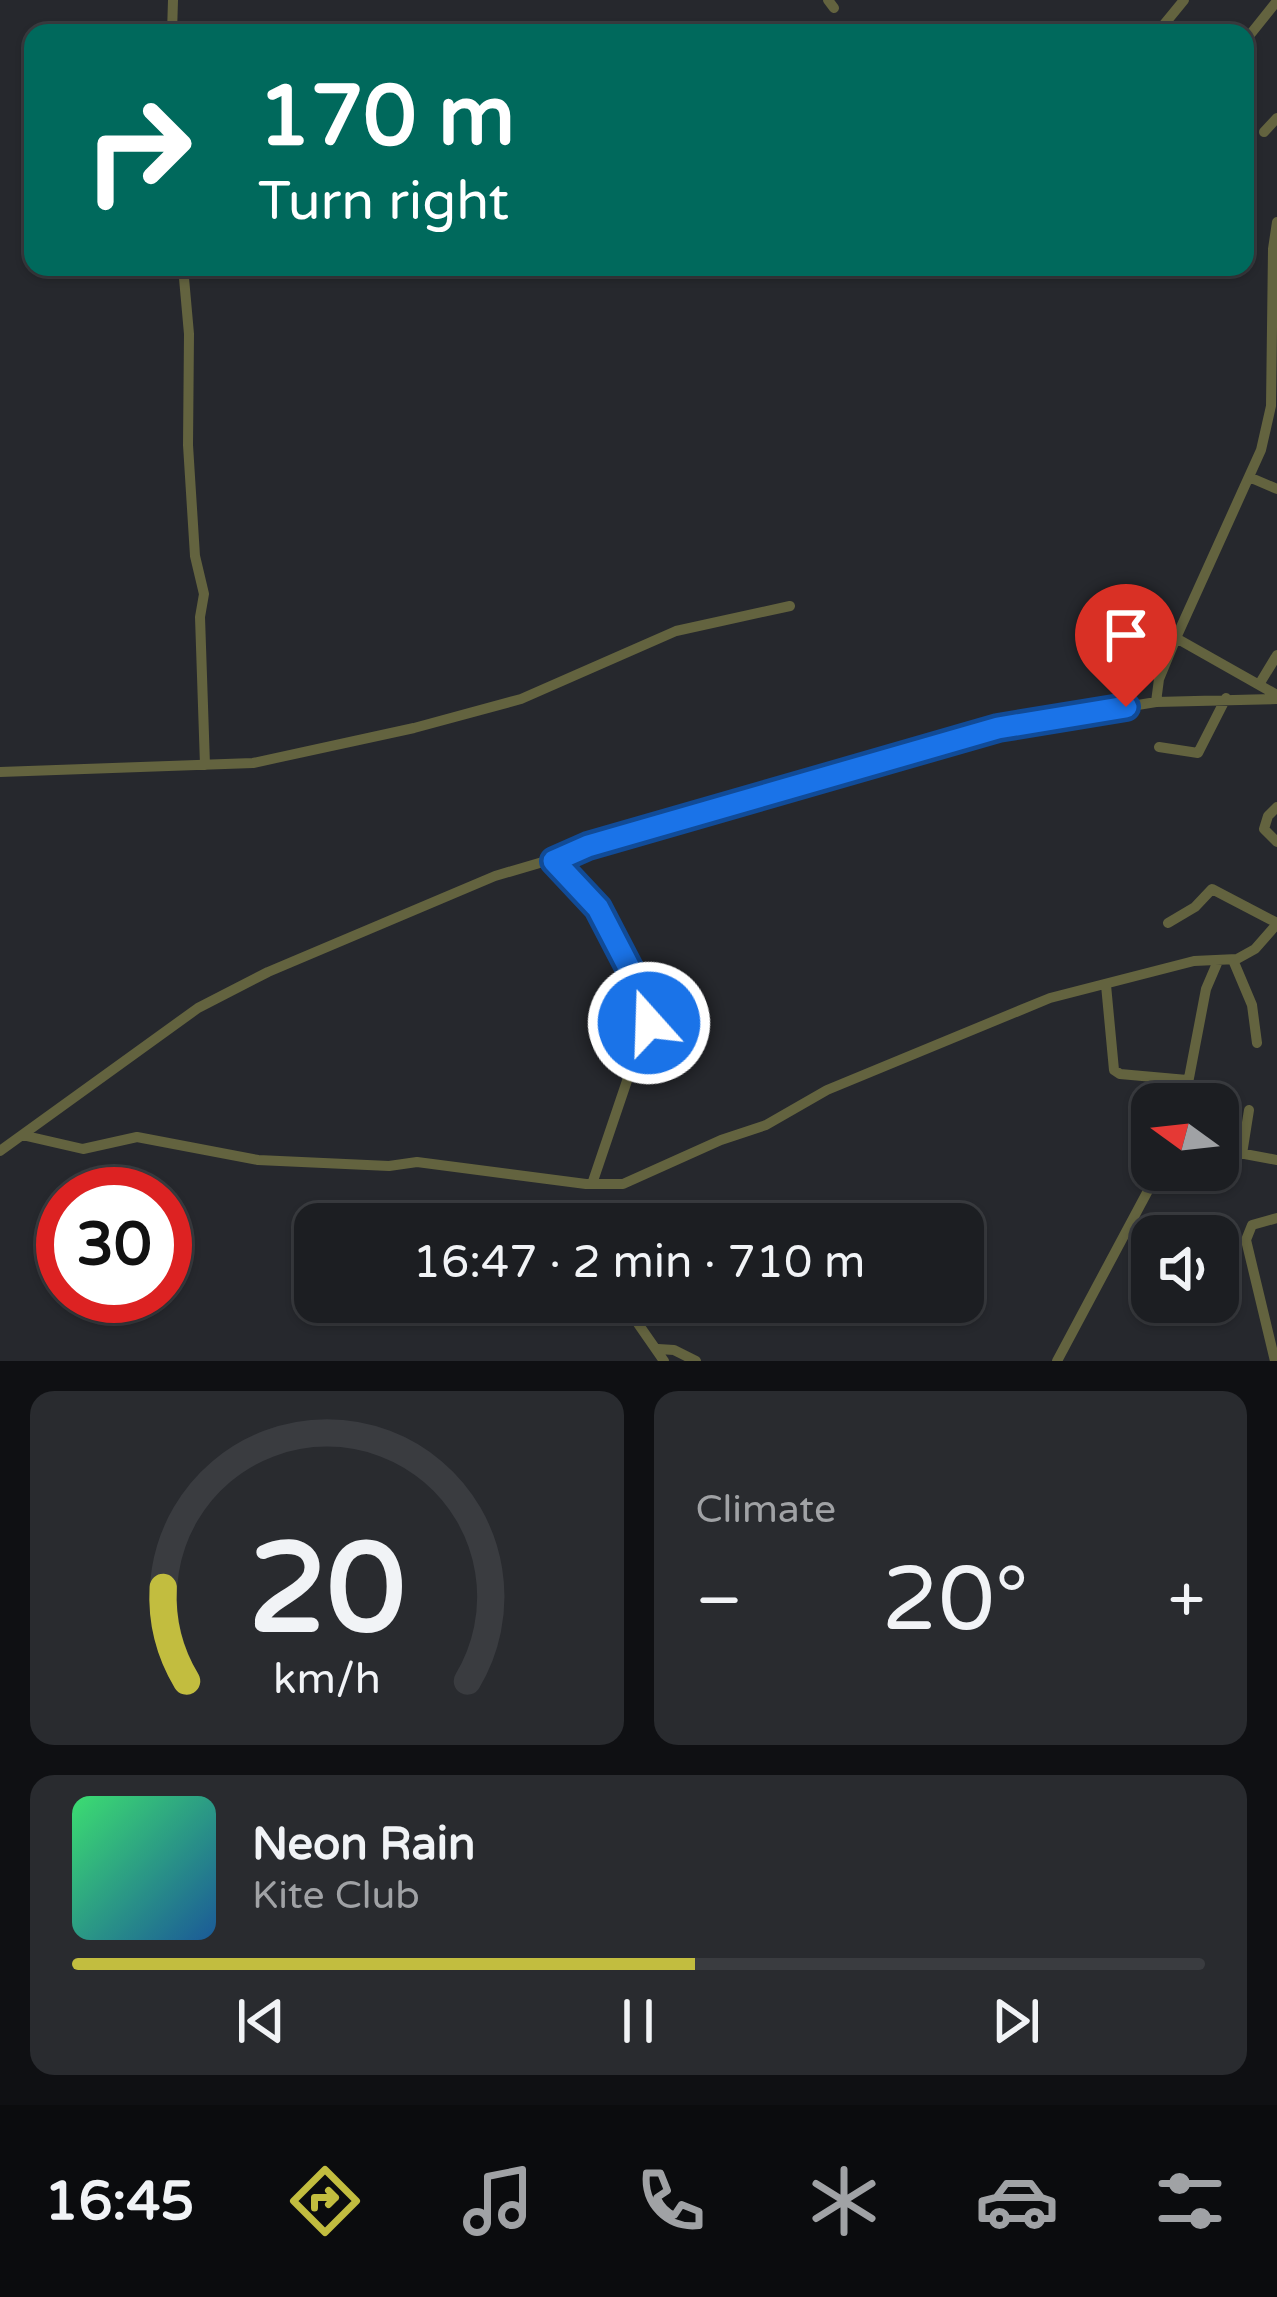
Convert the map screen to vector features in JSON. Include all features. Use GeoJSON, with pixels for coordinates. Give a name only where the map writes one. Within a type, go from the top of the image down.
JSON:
{"type":"FeatureCollection","features":[{"type":"Feature","properties":{"kind":"street"},"geometry":{"type":"LineString","coordinates":[[1164,24],[1184,0]]}},
{"type":"Feature","properties":{"kind":"street"},"geometry":{"type":"LineString","coordinates":[[1254,29],[1277,1]]}},
{"type":"Feature","properties":{"kind":"street"},"geometry":{"type":"LineString","coordinates":[[1264,132],[1277,118]]}},
{"type":"Feature","properties":{"kind":"street"},"geometry":{"type":"LineString","coordinates":[[1156,702],[1159,679],[1176,638],[1261,450],[1271,406],[1277,222]]}},
{"type":"Feature","properties":{"kind":"street"},"geometry":{"type":"LineString","coordinates":[[184,276],[189,334],[188,446],[195,556],[204,594],[200,617],[205,765]]}},
{"type":"Feature","properties":{"kind":"street"},"geometry":{"type":"LineString","coordinates":[[1249,477],[1277,489]]}},
{"type":"Feature","properties":{"kind":"street"},"geometry":{"type":"LineString","coordinates":[[0,772],[253,763],[521,699],[676,631],[790,606]]}},
{"type":"Feature","properties":{"kind":"street"},"geometry":{"type":"LineString","coordinates":[[1176,638],[1277,697]]}},
{"type":"Feature","properties":{"kind":"street"},"geometry":{"type":"LineString","coordinates":[[1260,683],[1277,655]]}},
{"type":"Feature","properties":{"kind":"street"},"geometry":{"type":"LineString","coordinates":[[0,1151],[155,1036],[232,990],[496,876],[998,728],[1156,702],[1277,697]]}},
{"type":"Feature","properties":{"kind":"street"},"geometry":{"type":"LineString","coordinates":[[1159,747],[1198,753],[1226,698]]}},
{"type":"Feature","properties":{"kind":"street"},"geometry":{"type":"LineString","coordinates":[[1277,807],[1264,829],[1277,842]]}},
{"type":"Feature","properties":{"kind":"street"},"geometry":{"type":"LineString","coordinates":[[554,861],[598,908],[651,1010],[592,1184]]}},
{"type":"Feature","properties":{"kind":"street"},"geometry":{"type":"LineString","coordinates":[[22,1135],[83,1149],[137,1136],[258,1160],[389,1166],[417,1162],[623,1184],[766,1125],[827,1090],[1050,998],[1194,961],[1233,960],[1255,949],[1277,924],[1212,890],[1168,923]]}},
{"type":"Feature","properties":{"kind":"street"},"geometry":{"type":"LineString","coordinates":[[1233,960],[1252,1004],[1257,1043]]}},
{"type":"Feature","properties":{"kind":"street"},"geometry":{"type":"LineString","coordinates":[[1187,1083],[1207,989],[1218,961]]}},
{"type":"Feature","properties":{"kind":"street"},"geometry":{"type":"LineString","coordinates":[[1106,985],[1114,1070],[1187,1080]]}},
{"type":"Feature","properties":{"kind":"street"},"geometry":{"type":"LineString","coordinates":[[1249,1110],[1241,1154],[1277,1160]]}},
{"type":"Feature","properties":{"kind":"street"},"geometry":{"type":"LineString","coordinates":[[1057,1361],[1149,1191]]}},
{"type":"Feature","properties":{"kind":"street"},"geometry":{"type":"LineString","coordinates":[[1275,1361],[1246,1240],[1252,1225],[1277,1218]]}},
{"type":"Feature","properties":{"kind":"street"},"geometry":{"type":"LineString","coordinates":[[638,1323],[661,1355],[674,1350],[696,1361]]}},
{"type":"Feature","properties":{"kind":"route"},"geometry":{"type":"LineString","coordinates":[[649,1023],[651,1010],[598,908],[554,861],[588,846],[998,728],[1126,707]]}}]}
